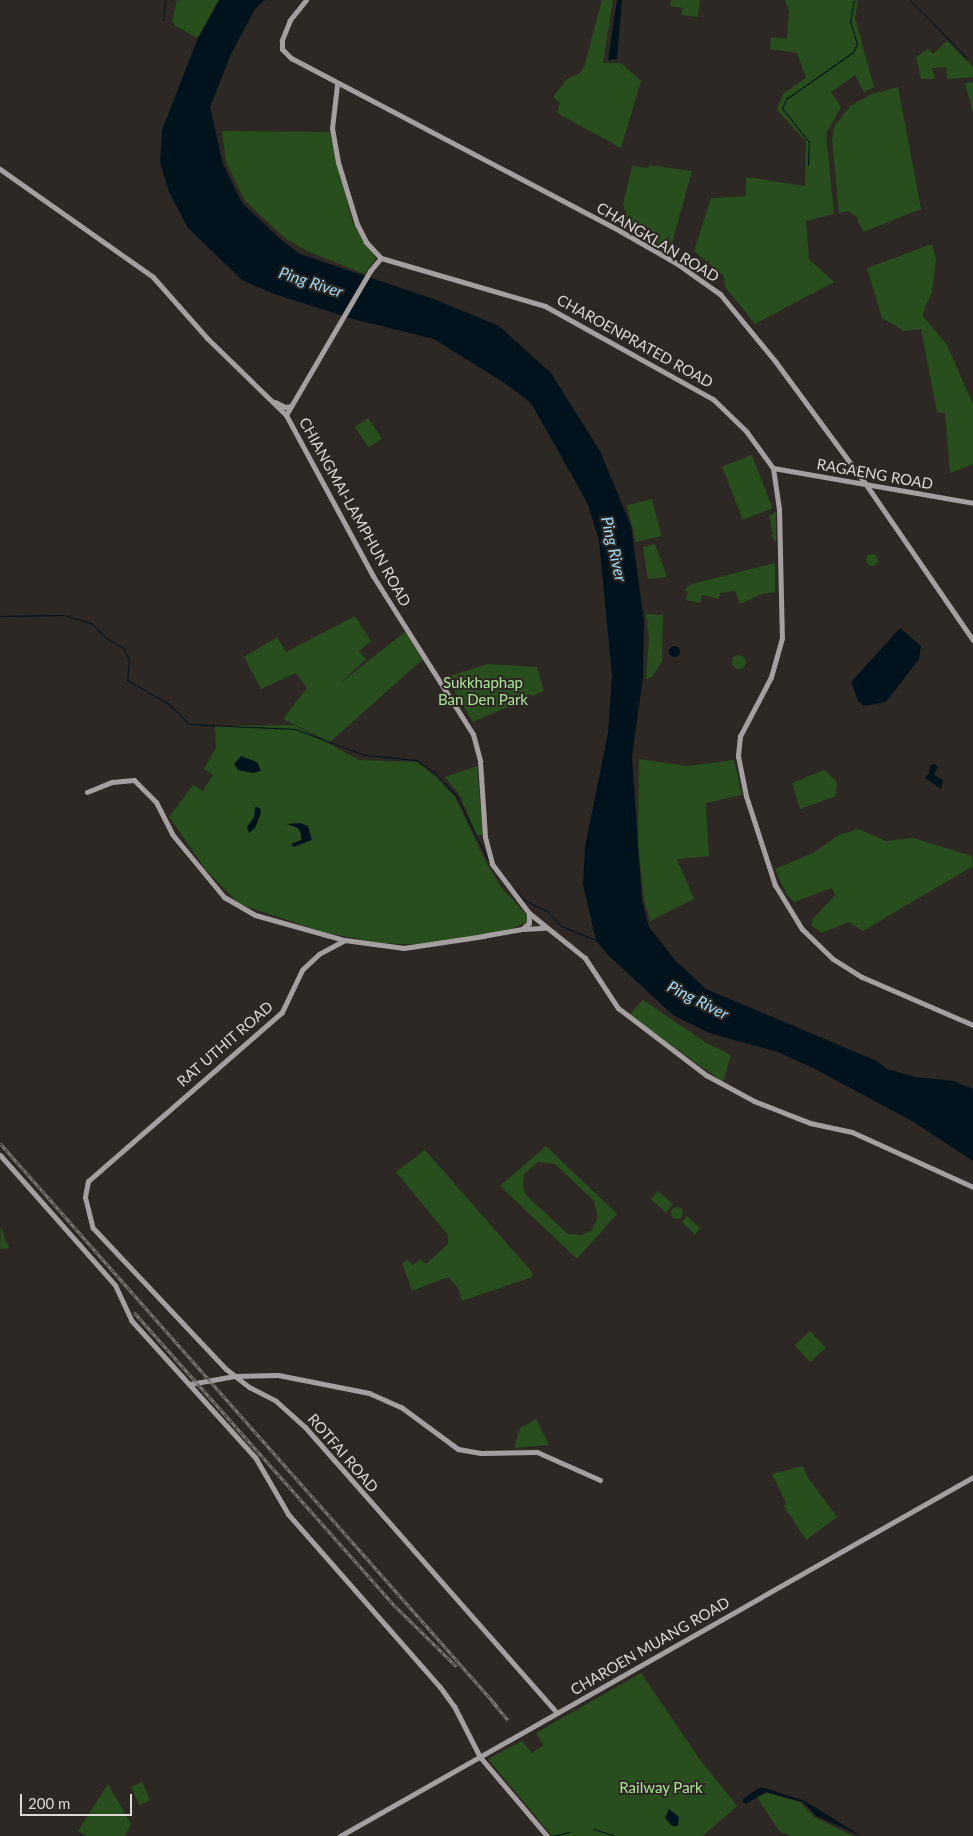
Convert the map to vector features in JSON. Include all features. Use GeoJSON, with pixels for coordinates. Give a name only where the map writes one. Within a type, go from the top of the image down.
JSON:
{"type":"FeatureCollection","features":[{"type":"Feature","properties":{"kind":"street","name":"CHANGKLAN ROAD"},"geometry":{"type":"LineString","coordinates":[[306,0],[287,27],[282,50],[291,58],[337,85],[598,220],[710,285],[734,309],[775,361],[867,486],[973,640]]}},
{"type":"Feature","properties":{"kind":"street"},"geometry":{"type":"LineString","coordinates":[[286,415],[370,271],[381,258],[366,242],[357,224],[338,162],[332,128],[337,85]]}},
{"type":"Feature","properties":{"kind":"street","name":"CHIANGMAI-LAMPHUN ROAD"},"geometry":{"type":"LineString","coordinates":[[0,169],[153,277],[207,338],[286,415],[373,576],[472,734],[480,761],[488,855],[492,864],[529,913],[545,928],[585,958],[626,1016],[706,1075],[754,1101],[810,1123],[852,1132],[973,1187]]}},
{"type":"Feature","properties":{"kind":"street","name":"CHAROENPRATED ROAD"},"geometry":{"type":"LineString","coordinates":[[381,258],[546,306],[713,398],[746,431],[774,468],[780,510],[782,638],[771,677],[740,736],[738,756],[747,800],[775,885],[805,933],[837,961],[862,976],[973,1025]]}},
{"type":"Feature","properties":{"kind":"street"},"geometry":{"type":"LineString","coordinates":[[273,401],[285,407],[292,405]]}},
{"type":"Feature","properties":{"kind":"street"},"geometry":{"type":"LineString","coordinates":[[290,422],[292,405]]}},
{"type":"Feature","properties":{"kind":"street","name":"RAGAENG ROAD"},"geometry":{"type":"LineString","coordinates":[[774,468],[867,486],[973,503]]}},
{"type":"Feature","properties":{"kind":"street"},"geometry":{"type":"LineString","coordinates":[[87,792],[130,779],[156,802],[172,834],[224,897],[255,915],[345,940],[386,948],[428,947],[522,929],[545,928]]}},
{"type":"Feature","properties":{"kind":"street"},"geometry":{"type":"LineString","coordinates":[[522,929],[529,923],[529,913]]}},
{"type":"Feature","properties":{"kind":"street","name":"RAT UTHIT ROAD"},"geometry":{"type":"LineString","coordinates":[[93,1228],[85,1197],[88,1181],[282,1012],[302,970],[319,954],[345,940]]}},
{"type":"Feature","properties":{"kind":"street"},"geometry":{"type":"LineString","coordinates":[[0,1155],[115,1285],[131,1320],[255,1457],[293,1520],[440,1687],[454,1706],[480,1757],[546,1835]]}},
{"type":"Feature","properties":{"kind":"street","name":"ROTFAI ROAD"},"geometry":{"type":"LineString","coordinates":[[93,1228],[234,1376],[276,1401],[305,1427],[557,1713]]}},
{"type":"Feature","properties":{"kind":"street"},"geometry":{"type":"LineString","coordinates":[[190,1384],[234,1376],[278,1375],[369,1393],[401,1407],[458,1449],[481,1453],[537,1452],[600,1480]]}},
{"type":"Feature","properties":{"kind":"street","name":"CHAROEN MUANG ROAD"},"geometry":{"type":"LineString","coordinates":[[340,1836],[973,1477]]}},
{"type":"Feature","properties":{"kind":"street"},"geometry":{"type":"LineString","coordinates":[[476,1749],[488,1752]]}},
{"type":"Feature","properties":{"kind":"street"},"geometry":{"type":"LineString","coordinates":[[472,1761],[476,1749]]}},
{"type":"Feature","properties":{"kind":"green space"},"geometry":{"type":"Polygon","coordinates":[[[177,0],[219,0],[198,38],[175,26],[172,21],[177,0]]]}},
{"type":"Feature","properties":{"kind":"green space"},"geometry":{"type":"Polygon","coordinates":[[[602,0],[613,0],[603,63],[621,63],[641,81],[621,148],[557,113],[560,103],[553,97],[567,79],[580,73],[585,64],[602,0]]]}},
{"type":"Feature","properties":{"kind":"green space"},"geometry":{"type":"Polygon","coordinates":[[[671,0],[700,0],[698,17],[681,15],[683,8],[670,6],[671,0]]]}},
{"type":"Feature","properties":{"kind":"green space"},"geometry":{"type":"Polygon","coordinates":[[[785,0],[858,0],[855,18],[874,87],[864,92],[855,75],[831,92],[841,107],[826,134],[834,214],[806,221],[809,259],[834,282],[755,324],[725,287],[724,276],[694,251],[711,198],[746,196],[746,177],[805,186],[806,141],[777,110],[783,94],[806,78],[797,53],[770,49],[771,37],[787,39],[789,11],[785,0]]]}},
{"type":"Feature","properties":{"kind":"green space"},"geometry":{"type":"Polygon","coordinates":[[[947,41],[973,67],[973,77],[947,79],[946,67],[932,68],[935,79],[921,79],[916,57],[928,49],[933,54],[947,41]]]}},
{"type":"Feature","properties":{"kind":"green space"},"geometry":{"type":"Polygon","coordinates":[[[973,82],[973,112],[965,83],[973,82]]]}},
{"type":"Feature","properties":{"kind":"green space"},"geometry":{"type":"Polygon","coordinates":[[[898,87],[921,209],[863,232],[856,216],[848,211],[839,213],[832,139],[834,127],[850,106],[872,94],[898,87]]]}},
{"type":"Feature","properties":{"kind":"green space"},"geometry":{"type":"Polygon","coordinates":[[[222,131],[330,132],[353,224],[376,258],[365,274],[307,251],[286,239],[245,201],[226,162],[222,131]]]}},
{"type":"Feature","properties":{"kind":"green space"},"geometry":{"type":"Polygon","coordinates":[[[649,165],[692,171],[669,254],[630,231],[623,204],[632,166],[648,168],[649,165]]]}},
{"type":"Feature","properties":{"kind":"green space"},"geometry":{"type":"Polygon","coordinates":[[[932,244],[936,259],[932,292],[922,315],[947,345],[973,404],[973,464],[950,473],[945,413],[937,412],[921,329],[904,331],[882,318],[867,268],[932,244]]]}},
{"type":"Feature","properties":{"kind":"green space"},"geometry":{"type":"Polygon","coordinates":[[[368,418],[382,439],[369,448],[355,427],[368,418]]]}},
{"type":"Feature","properties":{"kind":"green space"},"geometry":{"type":"Polygon","coordinates":[[[752,455],[772,508],[743,520],[722,466],[752,455]]]}},
{"type":"Feature","properties":{"kind":"green space"},"geometry":{"type":"Polygon","coordinates":[[[652,499],[661,536],[636,542],[627,505],[652,499]]]}},
{"type":"Feature","properties":{"kind":"green space"},"geometry":{"type":"Polygon","coordinates":[[[776,512],[776,543],[771,535],[773,534],[769,516],[776,512]]]}},
{"type":"Feature","properties":{"kind":"green space"},"geometry":{"type":"Polygon","coordinates":[[[655,544],[667,577],[648,579],[643,547],[655,544]]]}},
{"type":"Feature","properties":{"kind":"green space"},"geometry":{"type":"Polygon","coordinates":[[[872,554],[878,560],[872,566],[866,560],[872,554]]]}},
{"type":"Feature","properties":{"kind":"green space"},"geometry":{"type":"Polygon","coordinates":[[[775,563],[775,592],[762,594],[740,604],[735,591],[720,593],[719,599],[702,595],[700,603],[686,600],[688,592],[684,590],[692,584],[775,563]]]}},
{"type":"Feature","properties":{"kind":"green space"},"geometry":{"type":"Polygon","coordinates":[[[646,614],[663,615],[662,662],[652,677],[646,679],[649,637],[646,614]]]}},
{"type":"Feature","properties":{"kind":"green space"},"geometry":{"type":"Polygon","coordinates":[[[355,616],[371,641],[359,651],[366,659],[339,684],[405,632],[423,659],[330,742],[283,719],[307,688],[296,673],[261,689],[244,657],[277,637],[286,652],[355,616]]]}},
{"type":"Feature","properties":{"kind":"green space"},"geometry":{"type":"Polygon","coordinates":[[[739,655],[744,657],[746,662],[744,667],[739,669],[734,667],[732,662],[734,657],[739,655]]]}},
{"type":"Feature","properties":{"kind":"green space","name":"Sukkhaphap Ban Den Park"},"geometry":{"type":"Polygon","coordinates":[[[488,664],[537,667],[544,691],[473,722],[446,677],[488,664]]]}},
{"type":"Feature","properties":{"kind":"green space"},"geometry":{"type":"Polygon","coordinates":[[[294,725],[359,760],[417,762],[435,776],[455,797],[486,862],[501,887],[527,915],[527,922],[506,931],[425,945],[379,943],[322,932],[239,904],[206,870],[169,817],[193,785],[203,791],[213,775],[204,769],[216,748],[215,726],[294,725]]]}},
{"type":"Feature","properties":{"kind":"green space"},"geometry":{"type":"Polygon","coordinates":[[[639,759],[687,766],[734,760],[742,795],[706,803],[709,856],[677,859],[694,899],[650,921],[644,899],[638,846],[639,759]]]}},
{"type":"Feature","properties":{"kind":"green space"},"geometry":{"type":"Polygon","coordinates":[[[477,766],[483,834],[477,836],[460,796],[445,777],[477,766]]]}},
{"type":"Feature","properties":{"kind":"green space"},"geometry":{"type":"Polygon","coordinates":[[[824,770],[837,782],[836,796],[800,809],[792,783],[824,770]]]}},
{"type":"Feature","properties":{"kind":"green space"},"geometry":{"type":"Polygon","coordinates":[[[858,829],[886,841],[913,838],[972,856],[973,866],[863,931],[849,922],[822,933],[812,926],[812,920],[835,895],[832,888],[794,902],[787,895],[775,869],[813,853],[839,835],[858,829]]]}},
{"type":"Feature","properties":{"kind":"green space"},"geometry":{"type":"Polygon","coordinates":[[[643,1000],[705,1042],[731,1055],[723,1082],[629,1015],[643,1000]]]}},
{"type":"Feature","properties":{"kind":"green space"},"geometry":{"type":"Polygon","coordinates":[[[546,1146],[617,1214],[577,1259],[500,1186],[546,1146]],[[538,1162],[524,1174],[523,1187],[527,1196],[568,1234],[582,1235],[591,1231],[598,1217],[594,1201],[555,1164],[538,1162]]]}},
{"type":"Feature","properties":{"kind":"green space"},"geometry":{"type":"Polygon","coordinates":[[[425,1150],[532,1272],[532,1277],[462,1301],[458,1288],[448,1277],[412,1291],[402,1263],[407,1260],[413,1265],[420,1259],[426,1264],[448,1244],[448,1235],[396,1172],[425,1150]]]}},
{"type":"Feature","properties":{"kind":"green space"},"geometry":{"type":"Polygon","coordinates":[[[658,1191],[673,1204],[666,1212],[651,1199],[658,1191]]]}},
{"type":"Feature","properties":{"kind":"green space"},"geometry":{"type":"Polygon","coordinates":[[[679,1207],[682,1208],[682,1218],[675,1219],[672,1218],[671,1211],[672,1208],[679,1207]]]}},
{"type":"Feature","properties":{"kind":"green space"},"geometry":{"type":"Polygon","coordinates":[[[687,1216],[700,1228],[695,1234],[682,1222],[687,1216]]]}},
{"type":"Feature","properties":{"kind":"green space"},"geometry":{"type":"Polygon","coordinates":[[[1,1226],[9,1248],[0,1249],[1,1226]]]}},
{"type":"Feature","properties":{"kind":"green space"},"geometry":{"type":"Polygon","coordinates":[[[810,1331],[826,1348],[810,1362],[795,1345],[810,1331]]]}},
{"type":"Feature","properties":{"kind":"green space"},"geometry":{"type":"Polygon","coordinates":[[[536,1419],[549,1445],[514,1448],[520,1428],[536,1419]]]}},
{"type":"Feature","properties":{"kind":"green space"},"geometry":{"type":"Polygon","coordinates":[[[803,1466],[808,1478],[837,1517],[806,1540],[784,1506],[786,1503],[772,1474],[803,1466]]]}},
{"type":"Feature","properties":{"kind":"green space","name":"Railway Park"},"geometry":{"type":"Polygon","coordinates":[[[641,1673],[701,1761],[737,1806],[703,1836],[552,1836],[488,1759],[522,1741],[532,1753],[543,1745],[536,1733],[641,1673]]]}},
{"type":"Feature","properties":{"kind":"green space"},"geometry":{"type":"Polygon","coordinates":[[[142,1782],[150,1800],[139,1805],[131,1787],[142,1782]]]}},
{"type":"Feature","properties":{"kind":"green space"},"geometry":{"type":"Polygon","coordinates":[[[108,1784],[131,1824],[125,1836],[87,1836],[78,1831],[108,1784]]]}},
{"type":"Feature","properties":{"kind":"green space"},"geometry":{"type":"Polygon","coordinates":[[[768,1793],[800,1802],[814,1817],[853,1836],[792,1836],[780,1832],[757,1797],[768,1793]]]}},
{"type":"Feature","properties":{"kind":"water","name":"Ping River"},"geometry":{"type":"Polygon","coordinates":[[[219,0],[265,0],[255,9],[231,54],[210,107],[223,164],[242,203],[279,238],[300,254],[434,299],[499,326],[551,373],[600,451],[631,526],[644,621],[643,678],[632,756],[642,901],[649,927],[675,960],[706,989],[877,1061],[887,1069],[916,1077],[954,1081],[973,1089],[973,1161],[912,1121],[815,1069],[778,1052],[709,1033],[673,1015],[608,955],[596,940],[583,885],[585,847],[608,733],[612,675],[599,541],[588,504],[531,403],[506,384],[434,339],[353,319],[274,294],[242,280],[188,228],[169,192],[160,163],[162,130],[198,38],[219,0]]]}},
{"type":"Feature","properties":{"kind":"water"},"geometry":{"type":"Polygon","coordinates":[[[617,0],[622,0],[617,59],[608,60],[617,0]]]}},
{"type":"Feature","properties":{"kind":"water"},"geometry":{"type":"Polygon","coordinates":[[[900,628],[921,646],[919,659],[886,702],[864,706],[858,701],[851,682],[900,628]]]}},
{"type":"Feature","properties":{"kind":"water"},"geometry":{"type":"Polygon","coordinates":[[[672,646],[676,646],[679,651],[678,655],[672,656],[669,653],[669,649],[672,646]]]}},
{"type":"Feature","properties":{"kind":"water"},"geometry":{"type":"Polygon","coordinates":[[[241,756],[257,762],[261,771],[253,773],[238,770],[234,764],[241,756]]]}},
{"type":"Feature","properties":{"kind":"water"},"geometry":{"type":"Polygon","coordinates":[[[935,764],[938,767],[934,775],[943,780],[941,789],[925,778],[929,774],[930,765],[935,764]]]}},
{"type":"Feature","properties":{"kind":"water"},"geometry":{"type":"Polygon","coordinates":[[[255,807],[260,808],[261,813],[255,828],[249,833],[247,827],[254,817],[255,807]]]}},
{"type":"Feature","properties":{"kind":"water"},"geometry":{"type":"Polygon","coordinates":[[[300,823],[308,826],[312,840],[294,847],[291,844],[301,840],[301,834],[298,828],[287,824],[300,823]]]}},
{"type":"Feature","properties":{"kind":"water"},"geometry":{"type":"Polygon","coordinates":[[[761,1787],[805,1801],[861,1836],[816,1816],[803,1802],[765,1792],[746,1804],[742,1802],[761,1787]]]}},
{"type":"Feature","properties":{"kind":"water"},"geometry":{"type":"Polygon","coordinates":[[[669,1809],[679,1817],[678,1826],[672,1826],[665,1818],[669,1809]]]}},
{"type":"Feature","properties":{"kind":"waterway"},"geometry":{"type":"LineString","coordinates":[[163,20],[165,0]]}},
{"type":"Feature","properties":{"kind":"waterway"},"geometry":{"type":"LineString","coordinates":[[808,165],[809,142],[782,108],[786,99],[853,52],[857,44],[850,21],[854,0]]}},
{"type":"Feature","properties":{"kind":"waterway"},"geometry":{"type":"LineString","coordinates":[[910,0],[966,57]]}},
{"type":"Feature","properties":{"kind":"waterway"},"geometry":{"type":"LineString","coordinates":[[0,616],[63,615],[91,623],[106,638],[123,648],[129,659],[127,680],[169,704],[189,724],[295,729],[365,755],[416,760],[435,773],[457,797],[488,860]]}},
{"type":"Feature","properties":{"kind":"waterway"},"geometry":{"type":"LineString","coordinates":[[512,886],[523,899],[548,912],[561,926],[596,940]]}},
{"type":"Feature","properties":{"kind":"waterway"},"geometry":{"type":"LineString","coordinates":[[745,1800],[758,1791]]}},
{"type":"Feature","properties":{"kind":"waterway"},"geometry":{"type":"LineString","coordinates":[[593,1829],[613,1835]]}},
{"type":"Feature","properties":{"kind":"waterway"},"geometry":{"type":"LineString","coordinates":[[551,1836],[570,1832]]}},
{"type":"Feature","properties":{"kind":"railway"},"geometry":{"type":"LineString","coordinates":[[0,1143],[497,1706]]}},
{"type":"Feature","properties":{"kind":"railway"},"geometry":{"type":"LineString","coordinates":[[134,1312],[395,1606],[456,1666]]}},
{"type":"Feature","properties":{"kind":"railway"},"geometry":{"type":"LineString","coordinates":[[492,1701],[508,1720]]}}]}
